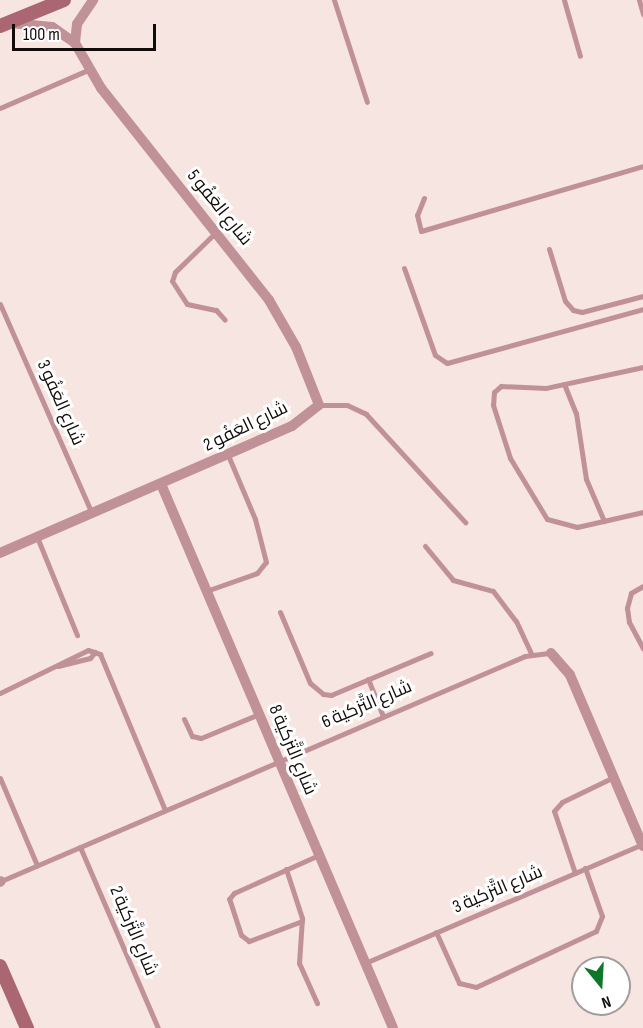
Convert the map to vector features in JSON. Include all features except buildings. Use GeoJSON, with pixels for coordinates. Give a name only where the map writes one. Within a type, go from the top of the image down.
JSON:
{"type":"FeatureCollection","features":[{"type":"Feature","properties":{"kind":"street"},"geometry":{"type":"LineString","coordinates":[[3,24],[64,0]]}},
{"type":"Feature","properties":{"kind":"street"},"geometry":{"type":"LineString","coordinates":[[3,24],[52,27],[75,43],[77,24],[93,0]]}},
{"type":"Feature","properties":{"kind":"street","name":"شارع العَفُو 5"},"geometry":{"type":"LineString","coordinates":[[75,43],[88,70],[217,232],[278,313],[296,347],[319,405]]}},
{"type":"Feature","properties":{"kind":"street","name":"شارع العَفُو 2"},"geometry":{"type":"LineString","coordinates":[[0,553],[292,426],[319,405]]}},
{"type":"Feature","properties":{"kind":"street","name":"شارع التَّزكية 8"},"geometry":{"type":"LineString","coordinates":[[161,484],[393,1028]]}},
{"type":"Feature","properties":{"kind":"street","name":"شارع التَّزكية 6"},"geometry":{"type":"LineString","coordinates":[[551,653],[566,668],[643,845]]}},
{"type":"Feature","properties":{"kind":"street"},"geometry":{"type":"LineString","coordinates":[[0,966],[27,1028]]}},
{"type":"Feature","properties":{"kind":"lane"},"geometry":{"type":"LineString","coordinates":[[334,0],[367,102]]}},
{"type":"Feature","properties":{"kind":"lane"},"geometry":{"type":"LineString","coordinates":[[564,0],[580,56]]}},
{"type":"Feature","properties":{"kind":"lane"},"geometry":{"type":"LineString","coordinates":[[639,0],[643,14]]}},
{"type":"Feature","properties":{"kind":"lane"},"geometry":{"type":"LineString","coordinates":[[0,108],[88,70]]}},
{"type":"Feature","properties":{"kind":"lane"},"geometry":{"type":"LineString","coordinates":[[424,198],[417,216],[421,231],[643,166]]}},
{"type":"Feature","properties":{"kind":"lane"},"geometry":{"type":"LineString","coordinates":[[217,232],[175,272],[172,280],[187,304],[216,310],[225,320]]}},
{"type":"Feature","properties":{"kind":"lane"},"geometry":{"type":"LineString","coordinates":[[549,249],[565,301],[573,310],[582,312],[643,296]]}},
{"type":"Feature","properties":{"kind":"lane"},"geometry":{"type":"LineString","coordinates":[[404,268],[435,355],[447,363],[643,309]]}},
{"type":"Feature","properties":{"kind":"lane","name":"شارع العَفُو 3"},"geometry":{"type":"LineString","coordinates":[[0,304],[92,514]]}},
{"type":"Feature","properties":{"kind":"lane"},"geometry":{"type":"LineString","coordinates":[[643,368],[536,389],[498,387],[493,396],[496,424],[518,475],[547,519],[577,527],[643,512]]}},
{"type":"Feature","properties":{"kind":"lane"},"geometry":{"type":"LineString","coordinates":[[564,384],[576,413],[586,479],[604,521]]}},
{"type":"Feature","properties":{"kind":"lane"},"geometry":{"type":"LineString","coordinates":[[319,405],[347,405],[366,414],[465,522]]}},
{"type":"Feature","properties":{"kind":"lane"},"geometry":{"type":"LineString","coordinates":[[206,591],[257,573],[266,562],[255,519],[228,455]]}},
{"type":"Feature","properties":{"kind":"lane"},"geometry":{"type":"LineString","coordinates":[[37,537],[77,635]]}},
{"type":"Feature","properties":{"kind":"lane"},"geometry":{"type":"LineString","coordinates":[[425,546],[453,580],[493,591],[516,621],[531,653]]}},
{"type":"Feature","properties":{"kind":"lane"},"geometry":{"type":"LineString","coordinates":[[643,586],[631,593],[627,608],[629,622],[643,648]]}},
{"type":"Feature","properties":{"kind":"lane"},"geometry":{"type":"LineString","coordinates":[[280,612],[316,690],[331,695],[431,653]]}},
{"type":"Feature","properties":{"kind":"lane"},"geometry":{"type":"LineString","coordinates":[[0,693],[58,666],[90,658],[95,652],[103,658],[165,810]]}},
{"type":"Feature","properties":{"kind":"lane","name":"شارع التَّزكية 6"},"geometry":{"type":"LineString","coordinates":[[0,881],[531,653],[551,653]]}},
{"type":"Feature","properties":{"kind":"lane"},"geometry":{"type":"LineString","coordinates":[[368,679],[383,717]]}},
{"type":"Feature","properties":{"kind":"lane"},"geometry":{"type":"LineString","coordinates":[[184,719],[192,736],[201,738],[259,714]]}},
{"type":"Feature","properties":{"kind":"lane"},"geometry":{"type":"LineString","coordinates":[[575,873],[554,811],[562,802],[614,777]]}},
{"type":"Feature","properties":{"kind":"lane"},"geometry":{"type":"LineString","coordinates":[[0,778],[37,865]]}},
{"type":"Feature","properties":{"kind":"lane","name":"شارع التَّزكية 3"},"geometry":{"type":"LineString","coordinates":[[365,963],[643,845]]}},
{"type":"Feature","properties":{"kind":"lane","name":"شارع التَّزكية 2"},"geometry":{"type":"LineString","coordinates":[[80,847],[158,1028]]}},
{"type":"Feature","properties":{"kind":"lane"},"geometry":{"type":"LineString","coordinates":[[302,921],[249,941],[241,935],[228,905],[234,893],[319,855]]}},
{"type":"Feature","properties":{"kind":"lane"},"geometry":{"type":"LineString","coordinates":[[436,932],[459,983],[476,987],[596,931],[602,916],[585,868]]}},
{"type":"Feature","properties":{"kind":"lane"},"geometry":{"type":"LineString","coordinates":[[286,869],[302,921],[298,957],[317,1003]]}}]}
